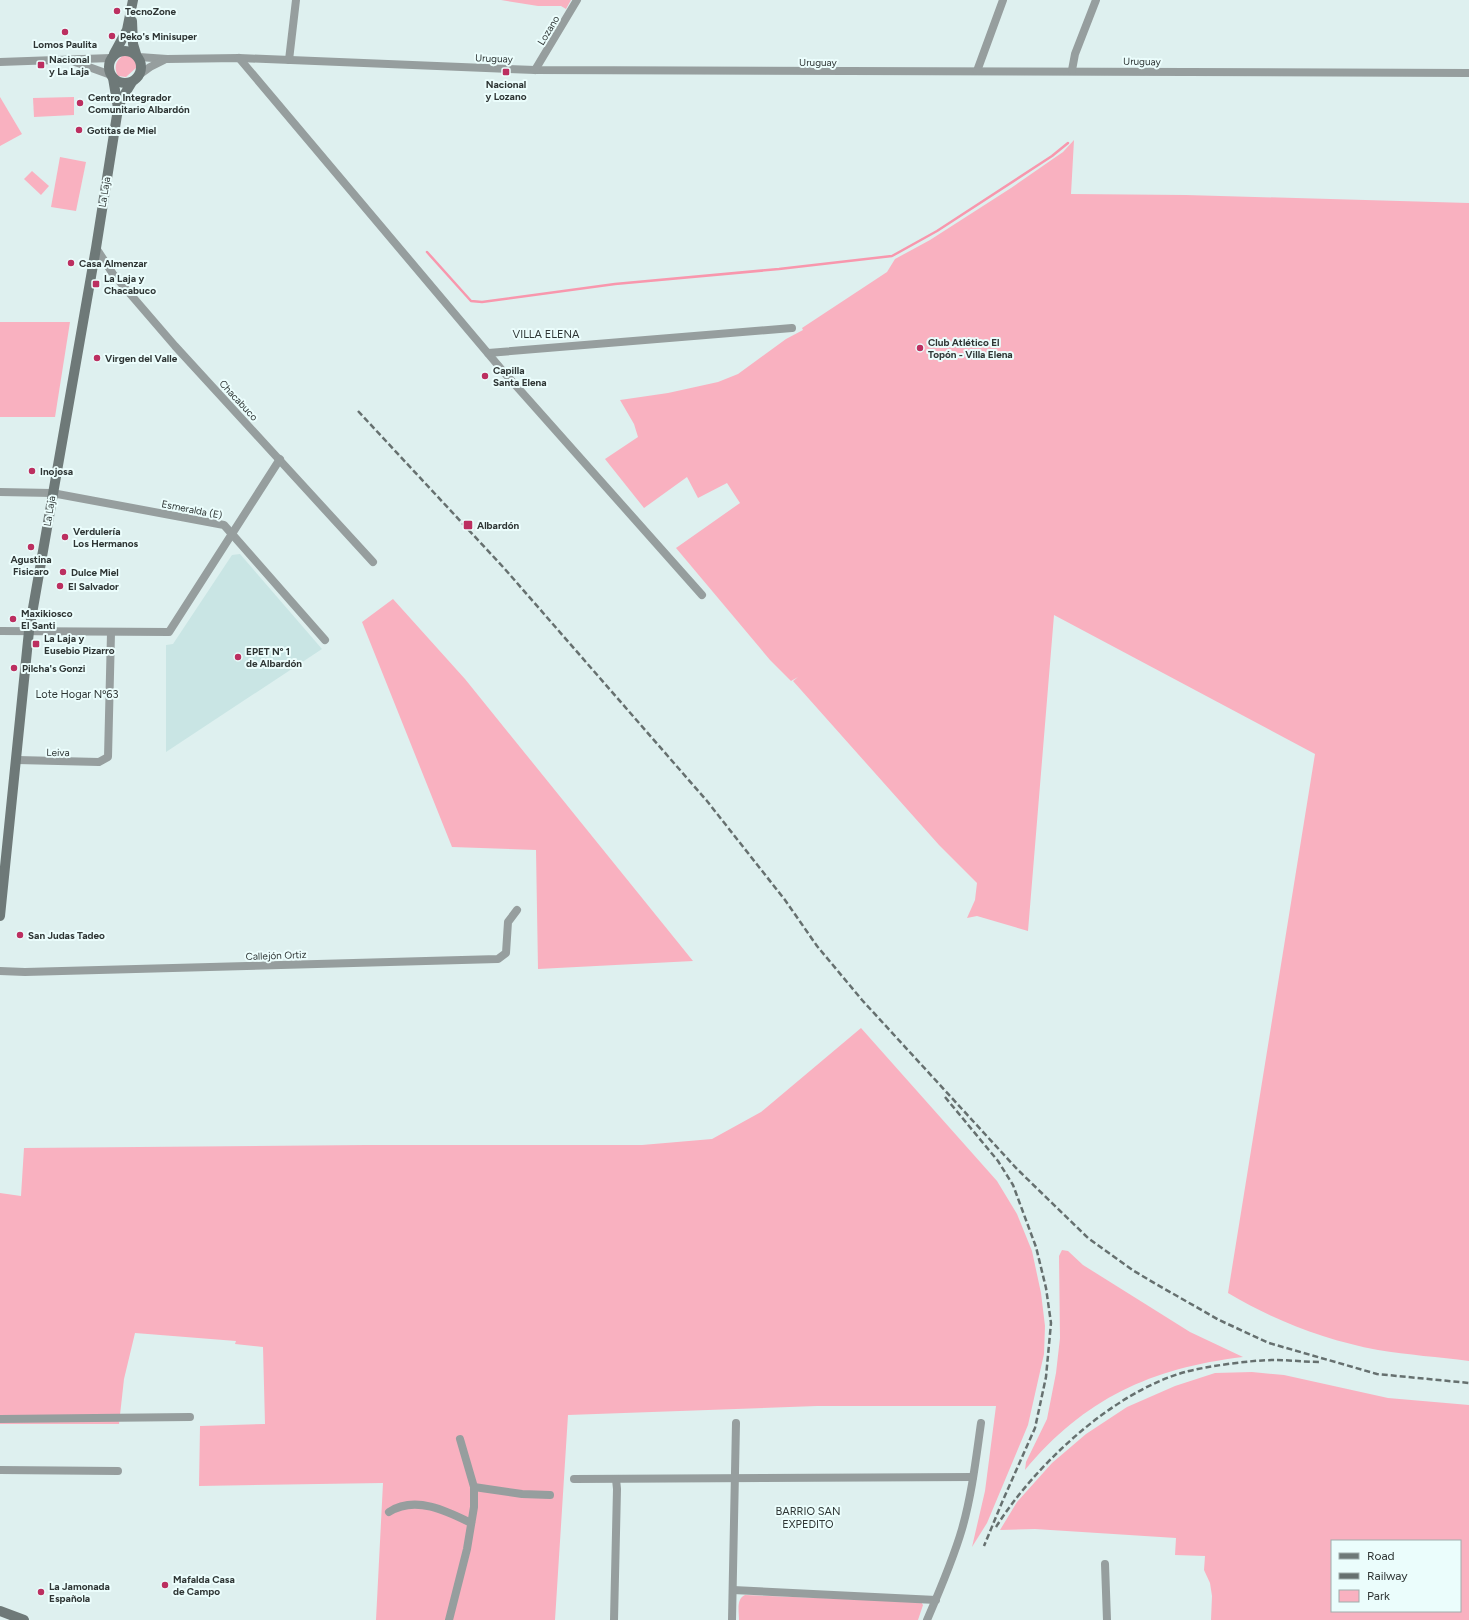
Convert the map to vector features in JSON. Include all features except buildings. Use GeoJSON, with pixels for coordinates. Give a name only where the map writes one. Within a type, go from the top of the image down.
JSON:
{"type":"FeatureCollection","features":[{"type":"Feature","properties":{"kind":"main road"},"geometry":{"type":"LineString","coordinates":[[131,13],[133,44],[142,69],[136,78],[126,83],[119,82],[112,77],[108,66],[127,30],[133,0]]}},
{"type":"Feature","properties":{"kind":"main road"},"geometry":{"type":"LineString","coordinates":[[112,56],[120,51],[129,50],[137,56]]}},
{"type":"Feature","properties":{"kind":"main road","name":"La Laja"},"geometry":{"type":"LineString","coordinates":[[0,916],[4,832],[17,760],[30,631],[52,493],[96,248],[118,110],[112,77]]}},
{"type":"Feature","properties":{"kind":"main road","name":"La Laja"},"geometry":{"type":"LineString","coordinates":[[118,110],[136,78]]}},
{"type":"Feature","properties":{"kind":"main road"},"geometry":{"type":"LineString","coordinates":[[0,1611],[24,1620]]}},
{"type":"Feature","properties":{"kind":"street"},"geometry":{"type":"LineString","coordinates":[[290,60],[296,0]]}},
{"type":"Feature","properties":{"kind":"street","name":"Lozano"},"geometry":{"type":"LineString","coordinates":[[535,70],[577,0]]}},
{"type":"Feature","properties":{"kind":"street"},"geometry":{"type":"LineString","coordinates":[[977,71],[1003,0]]}},
{"type":"Feature","properties":{"kind":"street"},"geometry":{"type":"LineString","coordinates":[[1072,70],[1075,54],[1096,0]]}},
{"type":"Feature","properties":{"kind":"street"},"geometry":{"type":"LineString","coordinates":[[0,62],[67,60],[112,56]]}},
{"type":"Feature","properties":{"kind":"street","name":"Uruguay"},"geometry":{"type":"LineString","coordinates":[[137,56],[167,59],[239,58],[535,70],[1072,70],[1469,73]]}},
{"type":"Feature","properties":{"kind":"street"},"geometry":{"type":"LineString","coordinates":[[239,58],[488,353],[702,595]]}},
{"type":"Feature","properties":{"kind":"street","name":"Uruguay"},"geometry":{"type":"LineString","coordinates":[[136,78],[150,67],[167,59]]}},
{"type":"Feature","properties":{"kind":"street"},"geometry":{"type":"LineString","coordinates":[[67,60],[81,63],[112,77]]}},
{"type":"Feature","properties":{"kind":"street","name":"Chacabuco"},"geometry":{"type":"LineString","coordinates":[[96,248],[113,274],[175,346],[373,562]]}},
{"type":"Feature","properties":{"kind":"street"},"geometry":{"type":"LineString","coordinates":[[488,353],[792,328]]}},
{"type":"Feature","properties":{"kind":"street"},"geometry":{"type":"LineString","coordinates":[[0,631],[111,633],[169,632],[280,459]]}},
{"type":"Feature","properties":{"kind":"street","name":"Esmeralda (E)"},"geometry":{"type":"LineString","coordinates":[[0,492],[52,493],[224,524],[325,640]]}},
{"type":"Feature","properties":{"kind":"street","name":"Leiva"},"geometry":{"type":"LineString","coordinates":[[17,760],[99,762],[108,757],[111,633]]}},
{"type":"Feature","properties":{"kind":"street","name":"Callejón Ortiz"},"geometry":{"type":"LineString","coordinates":[[0,971],[25,972],[498,959],[506,953],[508,922],[517,910]]}},
{"type":"Feature","properties":{"kind":"street"},"geometry":{"type":"LineString","coordinates":[[0,1419],[190,1417]]}},
{"type":"Feature","properties":{"kind":"street"},"geometry":{"type":"LineString","coordinates":[[927,1620],[953,1559],[963,1527],[973,1477],[981,1423]]}},
{"type":"Feature","properties":{"kind":"street"},"geometry":{"type":"LineString","coordinates":[[732,1620],[736,1424]]}},
{"type":"Feature","properties":{"kind":"street"},"geometry":{"type":"LineString","coordinates":[[450,1620],[474,1507],[474,1487],[460,1439]]}},
{"type":"Feature","properties":{"kind":"street"},"geometry":{"type":"LineString","coordinates":[[0,1470],[118,1471]]}},
{"type":"Feature","properties":{"kind":"street"},"geometry":{"type":"LineString","coordinates":[[574,1479],[973,1477]]}},
{"type":"Feature","properties":{"kind":"street"},"geometry":{"type":"LineString","coordinates":[[614,1620],[616,1479]]}},
{"type":"Feature","properties":{"kind":"street"},"geometry":{"type":"LineString","coordinates":[[474,1487],[522,1494],[550,1494]]}},
{"type":"Feature","properties":{"kind":"street"},"geometry":{"type":"LineString","coordinates":[[389,1512],[399,1506],[423,1505],[448,1511],[471,1524]]}},
{"type":"Feature","properties":{"kind":"street"},"geometry":{"type":"LineString","coordinates":[[1105,1564],[1106,1620]]}},
{"type":"Feature","properties":{"kind":"street"},"geometry":{"type":"LineString","coordinates":[[733,1590],[936,1600]]}},
{"type":"Feature","properties":{"kind":"shaded area","name":"EPET Nº 1 de Albardón"},"geometry":{"type":"Polygon","coordinates":[[[240,554],[322,649],[166,752],[166,645],[173,644],[232,555],[240,554]]]}},
{"type":"Feature","properties":{"kind":"green space"},"geometry":{"type":"Polygon","coordinates":[[[501,0],[571,0],[566,9],[561,6],[538,6],[501,0]]]}},
{"type":"Feature","properties":{"kind":"green space"},"geometry":{"type":"Polygon","coordinates":[[[130,53],[137,59],[137,67],[126,77],[118,76],[116,72],[117,62],[122,56],[130,53]]]}},
{"type":"Feature","properties":{"kind":"green space"},"geometry":{"type":"Polygon","coordinates":[[[0,97],[22,134],[0,146],[0,97]]]}},
{"type":"Feature","properties":{"kind":"green space"},"geometry":{"type":"Polygon","coordinates":[[[74,97],[74,115],[34,117],[33,98],[74,97]]]}},
{"type":"Feature","properties":{"kind":"green space"},"geometry":{"type":"Polygon","coordinates":[[[1074,140],[1071,194],[1186,195],[1469,203],[1469,1361],[1378,1350],[1339,1341],[1282,1321],[1228,1293],[1315,754],[1054,615],[1028,931],[977,916],[967,918],[975,900],[977,883],[939,845],[793,681],[798,677],[791,681],[770,660],[676,548],[740,503],[727,483],[698,498],[687,477],[644,508],[605,459],[638,437],[634,424],[620,400],[668,393],[718,382],[738,374],[786,339],[803,330],[802,328],[887,272],[895,259],[930,240],[1011,188],[1063,152],[1074,140]]]}},
{"type":"Feature","properties":{"kind":"green space"},"geometry":{"type":"Polygon","coordinates":[[[60,157],[86,162],[76,211],[51,207],[60,157]]]}},
{"type":"Feature","properties":{"kind":"green space"},"geometry":{"type":"Polygon","coordinates":[[[32,171],[49,186],[41,195],[24,179],[32,171]]]}},
{"type":"Feature","properties":{"kind":"green space"},"geometry":{"type":"Polygon","coordinates":[[[0,322],[70,322],[55,417],[0,417],[0,322]]]}},
{"type":"Feature","properties":{"kind":"green space"},"geometry":{"type":"Polygon","coordinates":[[[393,599],[465,679],[693,961],[538,969],[536,850],[452,847],[362,622],[393,599]]]}},
{"type":"Feature","properties":{"kind":"green space"},"geometry":{"type":"Polygon","coordinates":[[[861,1028],[997,1181],[1017,1214],[1032,1251],[1041,1293],[1045,1326],[1044,1354],[1028,1425],[987,1523],[972,1547],[985,1491],[996,1406],[817,1406],[568,1415],[555,1620],[376,1620],[383,1483],[199,1486],[200,1426],[265,1424],[263,1347],[235,1344],[236,1341],[135,1333],[124,1379],[119,1424],[0,1424],[0,1193],[21,1196],[24,1148],[366,1145],[642,1145],[712,1139],[761,1112],[861,1028]]]}},
{"type":"Feature","properties":{"kind":"green space"},"geometry":{"type":"Polygon","coordinates":[[[1062,1250],[1068,1251],[1083,1265],[1190,1332],[1243,1357],[1178,1369],[1149,1379],[1122,1391],[1096,1406],[1071,1424],[1048,1445],[1025,1470],[1026,1462],[1047,1419],[1056,1373],[1060,1338],[1059,1256],[1062,1250]]]}},
{"type":"Feature","properties":{"kind":"green space"},"geometry":{"type":"Polygon","coordinates":[[[1252,1372],[1284,1375],[1388,1398],[1469,1405],[1469,1620],[1211,1620],[1212,1596],[1210,1583],[1204,1570],[1205,1556],[1175,1555],[1176,1538],[1035,1529],[1000,1530],[1017,1502],[1052,1463],[1086,1434],[1127,1407],[1175,1386],[1215,1373],[1252,1372]]]}},
{"type":"Feature","properties":{"kind":"green space"},"geometry":{"type":"Polygon","coordinates":[[[745,1595],[921,1602],[923,1605],[918,1620],[739,1620],[739,1602],[745,1595]]]}},
{"type":"Feature","properties":{"kind":"waterway"},"geometry":{"type":"LineString","coordinates":[[427,252],[471,301],[482,302],[615,284],[779,269],[892,256],[937,231],[1052,156],[1068,143]]}},
{"type":"Feature","properties":{"kind":"railway"},"geometry":{"type":"LineString","coordinates":[[358,411],[504,568],[707,801],[785,900],[817,946],[862,1000],[1017,1169],[1088,1238],[1134,1271],[1156,1284],[1219,1320],[1269,1343],[1377,1374],[1469,1383]]}},
{"type":"Feature","properties":{"kind":"railway"},"geometry":{"type":"LineString","coordinates":[[945,1097],[998,1161],[1013,1185],[1036,1247],[1046,1288],[1051,1323],[1046,1377],[1035,1428],[984,1546]]}},
{"type":"Feature","properties":{"kind":"railway"},"geometry":{"type":"LineString","coordinates":[[996,1527],[1012,1503],[1032,1479],[1078,1434],[1104,1413],[1131,1396],[1158,1382],[1185,1372],[1242,1362],[1265,1360],[1321,1362]]}},
{"type":"Feature","properties":{"kind":"place","name":"TecnoZone"},"geometry":{"type":"Point","coordinates":[117,11]}},
{"type":"Feature","properties":{"kind":"place","name":"Lomos Paulita"},"geometry":{"type":"Point","coordinates":[65,32]}},
{"type":"Feature","properties":{"kind":"place","name":"Peko's Minisuper"},"geometry":{"type":"Point","coordinates":[112,36]}},
{"type":"Feature","properties":{"kind":"place","name":"Nacional y La Laja"},"geometry":{"type":"Point","coordinates":[41,65]}},
{"type":"Feature","properties":{"kind":"place","name":"Nacional y Lozano"},"geometry":{"type":"Point","coordinates":[506,72]}},
{"type":"Feature","properties":{"kind":"place","name":"Centro Integrador Comunitario Albardón"},"geometry":{"type":"Point","coordinates":[80,103]}},
{"type":"Feature","properties":{"kind":"place","name":"Gotitas de Miel"},"geometry":{"type":"Point","coordinates":[79,130]}},
{"type":"Feature","properties":{"kind":"place","name":"Casa Almenzar"},"geometry":{"type":"Point","coordinates":[71,263]}},
{"type":"Feature","properties":{"kind":"place","name":"La Laja y Chacabuco"},"geometry":{"type":"Point","coordinates":[96,284]}},
{"type":"Feature","properties":{"kind":"place","name":"Club Atlético El Topón - Villa Elena"},"geometry":{"type":"Point","coordinates":[920,348]}},
{"type":"Feature","properties":{"kind":"place","name":"Virgen del Valle"},"geometry":{"type":"Point","coordinates":[97,358]}},
{"type":"Feature","properties":{"kind":"place","name":"Capilla Santa Elena"},"geometry":{"type":"Point","coordinates":[485,376]}},
{"type":"Feature","properties":{"kind":"place","name":"Inojosa"},"geometry":{"type":"Point","coordinates":[32,471]}},
{"type":"Feature","properties":{"kind":"place","name":"Albardón"},"geometry":{"type":"Point","coordinates":[468,525]}},
{"type":"Feature","properties":{"kind":"place","name":"Verdulería Los Hermanos"},"geometry":{"type":"Point","coordinates":[65,537]}},
{"type":"Feature","properties":{"kind":"place","name":"Agustina Fisicaro"},"geometry":{"type":"Point","coordinates":[31,547]}},
{"type":"Feature","properties":{"kind":"place","name":"Dulce Miel"},"geometry":{"type":"Point","coordinates":[63,572]}},
{"type":"Feature","properties":{"kind":"place","name":"El Salvador"},"geometry":{"type":"Point","coordinates":[60,586]}},
{"type":"Feature","properties":{"kind":"place","name":"Maxikiosco El Santi"},"geometry":{"type":"Point","coordinates":[13,619]}},
{"type":"Feature","properties":{"kind":"place","name":"La Laja y Eusebio Pizarro"},"geometry":{"type":"Point","coordinates":[36,644]}},
{"type":"Feature","properties":{"kind":"place","name":"EPET Nº 1 de Albardón"},"geometry":{"type":"Point","coordinates":[238,657]}},
{"type":"Feature","properties":{"kind":"place","name":"Pilcha's Gonzi"},"geometry":{"type":"Point","coordinates":[14,668]}},
{"type":"Feature","properties":{"kind":"place","name":"San Judas Tadeo"},"geometry":{"type":"Point","coordinates":[20,935]}},
{"type":"Feature","properties":{"kind":"place","name":"Mafalda Casa de Campo"},"geometry":{"type":"Point","coordinates":[165,1585]}},
{"type":"Feature","properties":{"kind":"place","name":"La Jamonada Española"},"geometry":{"type":"Point","coordinates":[41,1592]}},
{"type":"Feature","properties":{"kind":"district","name":"VILLA ELENA"},"geometry":{"type":"Point","coordinates":[546,334]}},
{"type":"Feature","properties":{"kind":"district","name":"Lote Hogar Nº63"},"geometry":{"type":"Point","coordinates":[77,694]}},
{"type":"Feature","properties":{"kind":"district","name":"BARRIO SAN EXPEDITO"},"geometry":{"type":"Point","coordinates":[808,1517]}}]}
